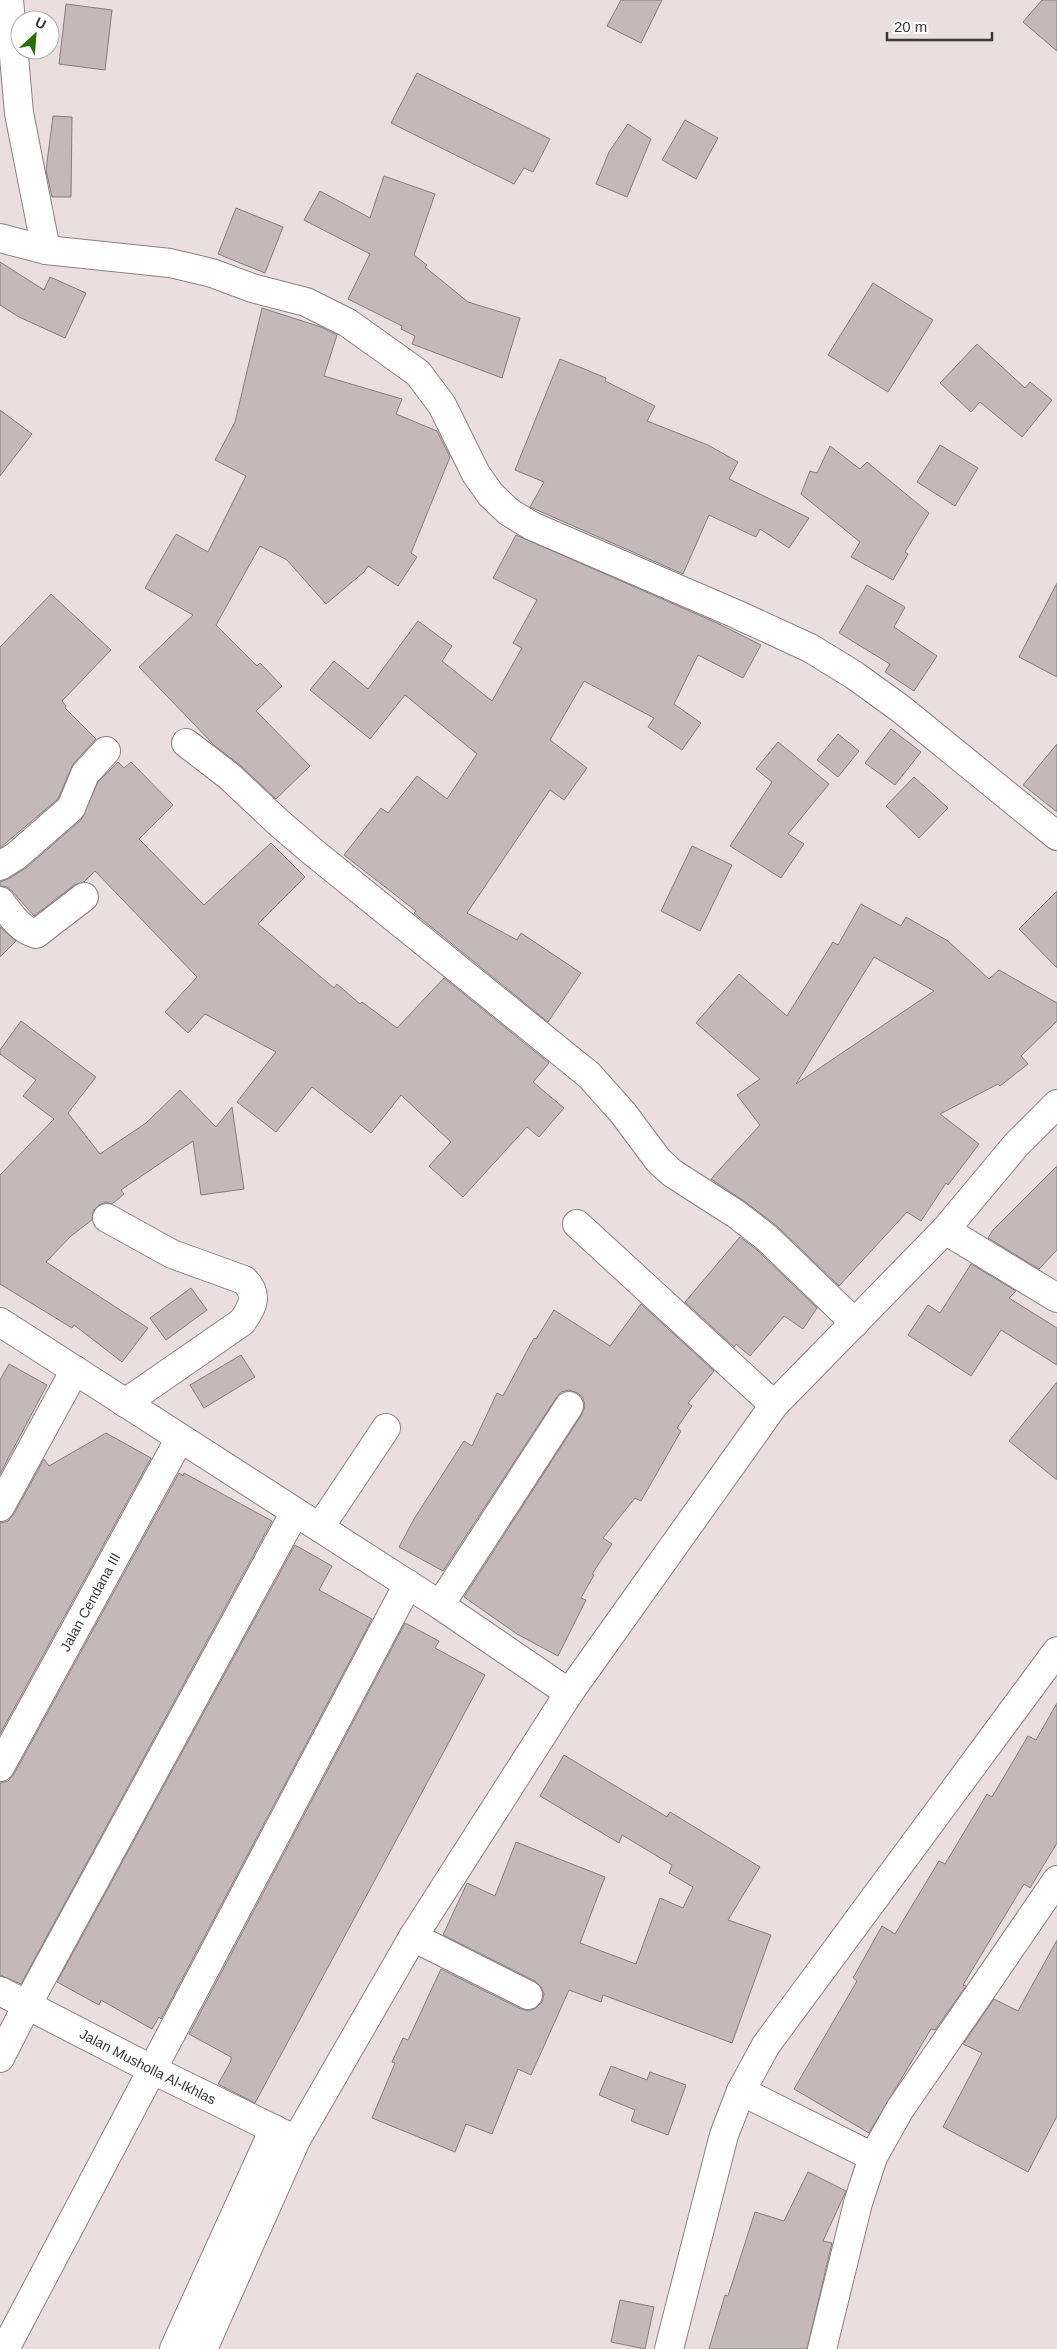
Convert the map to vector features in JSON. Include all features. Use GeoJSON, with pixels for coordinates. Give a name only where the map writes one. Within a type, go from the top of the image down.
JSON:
{"type":"FeatureCollection","features":[{"type":"Feature","properties":{"kind":"street"},"geometry":{"type":"LineString","coordinates":[[9,0],[19,113],[46,250]]}},
{"type":"Feature","properties":{"kind":"street"},"geometry":{"type":"LineString","coordinates":[[0,238],[46,250],[170,263],[187,267],[306,302],[348,323],[418,373],[442,405],[476,474],[491,495],[509,512],[532,526],[810,648],[854,675],[901,709],[1057,836]]}},
{"type":"Feature","properties":{"kind":"street"},"geometry":{"type":"LineString","coordinates":[[186,743],[229,776],[278,823],[313,852],[589,1076],[623,1113],[658,1160],[672,1174],[736,1214],[767,1238],[855,1323]]}},
{"type":"Feature","properties":{"kind":"street"},"geometry":{"type":"LineString","coordinates":[[0,866],[16,856],[71,808],[85,774],[106,751]]}},
{"type":"Feature","properties":{"kind":"street"},"geometry":{"type":"LineString","coordinates":[[0,901],[20,924],[36,934],[84,897]]}},
{"type":"Feature","properties":{"kind":"street"},"geometry":{"type":"LineString","coordinates":[[174,2349],[285,2135],[569,1693],[774,1405],[945,1230],[1016,1145],[1057,1104]]}},
{"type":"Feature","properties":{"kind":"street"},"geometry":{"type":"LineString","coordinates":[[107,1218],[172,1254],[244,1280],[251,1286],[254,1296],[253,1305],[242,1322],[125,1403]]}},
{"type":"Feature","properties":{"kind":"street"},"geometry":{"type":"LineString","coordinates":[[577,1224],[774,1405]]}},
{"type":"Feature","properties":{"kind":"street"},"geometry":{"type":"LineString","coordinates":[[945,1230],[1057,1298]]}},
{"type":"Feature","properties":{"kind":"street"},"geometry":{"type":"LineString","coordinates":[[0,1322],[408,1584],[569,1693]]}},
{"type":"Feature","properties":{"kind":"street"},"geometry":{"type":"LineString","coordinates":[[0,1507],[75,1370]]}},
{"type":"Feature","properties":{"kind":"street"},"geometry":{"type":"LineString","coordinates":[[440,1605],[569,1406]]}},
{"type":"Feature","properties":{"kind":"street"},"geometry":{"type":"LineString","coordinates":[[320,1527],[386,1428]]}},
{"type":"Feature","properties":{"kind":"street","name":"Jalan Cendana III"},"geometry":{"type":"LineString","coordinates":[[0,1766],[180,1438]]}},
{"type":"Feature","properties":{"kind":"street"},"geometry":{"type":"LineString","coordinates":[[0,2058],[295,1512]]}},
{"type":"Feature","properties":{"kind":"street"},"geometry":{"type":"LineString","coordinates":[[5,2349],[408,1584]]}},
{"type":"Feature","properties":{"kind":"street"},"geometry":{"type":"LineString","coordinates":[[669,2349],[724,2135],[741,2091],[766,2045],[1057,1651]]}},
{"type":"Feature","properties":{"kind":"street"},"geometry":{"type":"LineString","coordinates":[[822,2349],[858,2203],[873,2157],[900,2109],[1057,1880]]}},
{"type":"Feature","properties":{"kind":"street"},"geometry":{"type":"LineString","coordinates":[[413,1937],[528,1996]]}},
{"type":"Feature","properties":{"kind":"street","name":"Jalan Musholla Al-Ikhlas"},"geometry":{"type":"LineString","coordinates":[[0,1991],[151,2069],[285,2135]]}},
{"type":"Feature","properties":{"kind":"street"},"geometry":{"type":"LineString","coordinates":[[741,2091],[873,2157]]}},
{"type":"Feature","properties":{"kind":"street"},"geometry":{"type":"LineString","coordinates":[[203,2349],[285,2135]]}},
{"type":"Feature","properties":{"kind":"building"},"geometry":{"type":"Polygon","coordinates":[[[621,0],[662,0],[641,43],[607,26],[621,0]]]}},
{"type":"Feature","properties":{"kind":"building"},"geometry":{"type":"Polygon","coordinates":[[[1042,0],[1057,0],[1057,51],[1023,22],[1042,0]]]}},
{"type":"Feature","properties":{"kind":"building"},"geometry":{"type":"Polygon","coordinates":[[[66,4],[112,10],[105,70],[59,64],[66,4]]]}},
{"type":"Feature","properties":{"kind":"building"},"geometry":{"type":"Polygon","coordinates":[[[417,73],[550,139],[533,172],[524,168],[514,184],[391,123],[417,73]]]}},
{"type":"Feature","properties":{"kind":"building"},"geometry":{"type":"Polygon","coordinates":[[[53,116],[72,117],[71,197],[52,197],[46,170],[53,116]]]}},
{"type":"Feature","properties":{"kind":"building"},"geometry":{"type":"Polygon","coordinates":[[[685,120],[718,138],[696,179],[662,160],[685,120]]]}},
{"type":"Feature","properties":{"kind":"building"},"geometry":{"type":"Polygon","coordinates":[[[628,124],[651,139],[627,197],[596,184],[609,152],[628,124]]]}},
{"type":"Feature","properties":{"kind":"building"},"geometry":{"type":"Polygon","coordinates":[[[384,176],[435,194],[414,255],[427,265],[425,267],[468,302],[520,318],[502,378],[412,344],[415,336],[401,329],[402,326],[348,299],[370,254],[304,220],[320,191],[370,218],[384,176]]]}},
{"type":"Feature","properties":{"kind":"building"},"geometry":{"type":"Polygon","coordinates":[[[236,208],[283,227],[265,273],[218,254],[236,208]]]}},
{"type":"Feature","properties":{"kind":"building"},"geometry":{"type":"Polygon","coordinates":[[[0,262],[44,290],[50,277],[86,293],[65,338],[19,317],[0,305],[0,262]]]}},
{"type":"Feature","properties":{"kind":"building"},"geometry":{"type":"Polygon","coordinates":[[[873,283],[933,320],[888,392],[828,355],[873,283]]]}},
{"type":"Feature","properties":{"kind":"building"},"geometry":{"type":"Polygon","coordinates":[[[262,308],[321,327],[337,335],[324,376],[402,399],[396,414],[437,431],[450,457],[411,553],[417,557],[398,586],[368,566],[364,572],[326,604],[287,560],[260,546],[216,625],[257,666],[260,663],[282,686],[256,711],[310,766],[276,799],[240,765],[215,746],[139,667],[193,615],[145,588],[176,534],[208,552],[246,476],[215,460],[235,422],[262,308]]]}},
{"type":"Feature","properties":{"kind":"building"},"geometry":{"type":"Polygon","coordinates":[[[977,344],[1025,388],[1030,382],[1052,400],[1022,437],[980,402],[971,412],[940,383],[977,344]]]}},
{"type":"Feature","properties":{"kind":"building"},"geometry":{"type":"Polygon","coordinates":[[[560,359],[606,378],[605,381],[655,406],[647,421],[708,445],[738,462],[729,479],[809,518],[789,548],[760,529],[756,537],[709,515],[683,574],[530,507],[544,482],[515,470],[560,359]]]}},
{"type":"Feature","properties":{"kind":"building"},"geometry":{"type":"Polygon","coordinates":[[[0,410],[32,434],[0,476],[0,410]]]}},
{"type":"Feature","properties":{"kind":"building"},"geometry":{"type":"Polygon","coordinates":[[[940,445],[978,468],[955,506],[917,482],[940,445]]]}},
{"type":"Feature","properties":{"kind":"building"},"geometry":{"type":"Polygon","coordinates":[[[830,446],[860,469],[867,462],[929,513],[905,552],[908,554],[893,580],[851,557],[860,542],[801,494],[810,471],[817,473],[830,446]]]}},
{"type":"Feature","properties":{"kind":"building"},"geometry":{"type":"Polygon","coordinates":[[[516,535],[717,623],[761,645],[743,678],[698,655],[674,704],[701,723],[682,750],[648,727],[654,718],[584,681],[550,740],[587,768],[564,800],[550,790],[467,913],[517,940],[521,933],[581,973],[548,1022],[414,913],[416,911],[344,855],[381,808],[388,813],[417,776],[447,799],[477,754],[405,695],[370,739],[310,690],[334,661],[368,689],[418,621],[452,646],[442,661],[492,701],[522,648],[513,643],[537,600],[493,578],[516,535]]]}},
{"type":"Feature","properties":{"kind":"building"},"geometry":{"type":"Polygon","coordinates":[[[1057,583],[1057,677],[1019,657],[1057,583]]]}},
{"type":"Feature","properties":{"kind":"building"},"geometry":{"type":"Polygon","coordinates":[[[867,585],[905,607],[894,627],[937,656],[914,691],[885,672],[890,664],[839,633],[867,585]]]}},
{"type":"Feature","properties":{"kind":"building"},"geometry":{"type":"Polygon","coordinates":[[[51,594],[111,650],[62,701],[66,706],[65,708],[96,739],[73,764],[58,799],[0,848],[0,647],[51,594]]]}},
{"type":"Feature","properties":{"kind":"building"},"geometry":{"type":"Polygon","coordinates":[[[891,729],[921,752],[895,785],[865,763],[891,729]]]}},
{"type":"Feature","properties":{"kind":"building"},"geometry":{"type":"Polygon","coordinates":[[[838,734],[859,751],[838,777],[817,760],[838,734]]]}},
{"type":"Feature","properties":{"kind":"building"},"geometry":{"type":"Polygon","coordinates":[[[778,742],[829,784],[788,834],[804,844],[781,878],[730,846],[772,782],[756,769],[778,742]]]}},
{"type":"Feature","properties":{"kind":"building"},"geometry":{"type":"Polygon","coordinates":[[[1057,744],[1057,812],[1023,785],[1057,744]]]}},
{"type":"Feature","properties":{"kind":"building"},"geometry":{"type":"Polygon","coordinates":[[[118,762],[124,768],[131,762],[173,805],[139,839],[204,905],[271,843],[305,877],[258,924],[334,988],[337,984],[360,1004],[362,1002],[397,1028],[444,978],[549,1063],[533,1082],[564,1108],[539,1137],[527,1127],[463,1197],[429,1166],[451,1142],[401,1095],[371,1133],[312,1087],[276,1132],[237,1102],[276,1052],[205,1014],[188,1033],[165,1012],[197,977],[95,871],[84,882],[74,885],[34,916],[12,891],[7,887],[0,886],[0,882],[26,868],[81,820],[98,782],[118,762]]]}},
{"type":"Feature","properties":{"kind":"building"},"geometry":{"type":"Polygon","coordinates":[[[914,777],[948,808],[919,838],[886,806],[914,777]]]}},
{"type":"Feature","properties":{"kind":"building"},"geometry":{"type":"Polygon","coordinates":[[[692,846],[732,865],[700,931],[661,911],[692,846]]]}},
{"type":"Feature","properties":{"kind":"building"},"geometry":{"type":"Polygon","coordinates":[[[1057,891],[1057,968],[1019,929],[1057,891]]]}},
{"type":"Feature","properties":{"kind":"building"},"geometry":{"type":"Polygon","coordinates":[[[861,904],[901,926],[906,917],[948,941],[989,979],[999,970],[1057,1003],[1057,1021],[1021,1056],[1028,1064],[1000,1086],[998,1084],[940,1114],[979,1144],[948,1185],[946,1183],[921,1221],[907,1212],[839,1286],[777,1226],[711,1179],[760,1125],[737,1095],[760,1079],[696,1023],[739,974],[787,1016],[833,942],[838,945],[861,904]],[[874,957],[796,1084],[934,991],[874,957]]]}},
{"type":"Feature","properties":{"kind":"building"},"geometry":{"type":"Polygon","coordinates":[[[0,927],[16,941],[0,957],[0,927]]]}},
{"type":"Feature","properties":{"kind":"building"},"geometry":{"type":"Polygon","coordinates":[[[21,1021],[96,1077],[68,1113],[100,1154],[146,1123],[180,1090],[216,1127],[232,1107],[244,1189],[201,1195],[193,1141],[121,1190],[124,1194],[112,1204],[106,1202],[99,1205],[93,1211],[92,1220],[71,1236],[46,1262],[148,1328],[122,1362],[74,1325],[72,1328],[0,1284],[0,1175],[54,1119],[23,1096],[36,1080],[0,1054],[0,1050],[21,1021]]]}},
{"type":"Feature","properties":{"kind":"building"},"geometry":{"type":"Polygon","coordinates":[[[1057,1166],[1057,1250],[1039,1269],[988,1238],[993,1230],[1057,1166]]]}},
{"type":"Feature","properties":{"kind":"building"},"geometry":{"type":"Polygon","coordinates":[[[740,1237],[757,1250],[817,1308],[803,1329],[784,1316],[750,1356],[736,1344],[734,1347],[685,1302],[740,1237]]]}},
{"type":"Feature","properties":{"kind":"building"},"geometry":{"type":"Polygon","coordinates":[[[971,1264],[1016,1291],[1009,1298],[1057,1328],[1057,1365],[1001,1330],[971,1376],[908,1335],[928,1305],[940,1313],[971,1264]]]}},
{"type":"Feature","properties":{"kind":"building"},"geometry":{"type":"Polygon","coordinates":[[[191,1288],[207,1310],[166,1340],[150,1318],[191,1288]]]}},
{"type":"Feature","properties":{"kind":"building"},"geometry":{"type":"Polygon","coordinates":[[[641,1304],[714,1371],[688,1403],[692,1406],[677,1428],[681,1431],[641,1501],[635,1498],[603,1538],[612,1544],[592,1574],[594,1575],[581,1598],[586,1600],[558,1656],[517,1634],[464,1597],[582,1414],[585,1406],[583,1398],[578,1393],[569,1390],[561,1392],[556,1398],[443,1571],[399,1547],[414,1519],[464,1441],[472,1446],[497,1393],[503,1396],[534,1338],[536,1339],[554,1310],[610,1346],[641,1304]]]}},
{"type":"Feature","properties":{"kind":"building"},"geometry":{"type":"Polygon","coordinates":[[[241,1355],[255,1377],[204,1408],[190,1385],[241,1355]]]}},
{"type":"Feature","properties":{"kind":"building"},"geometry":{"type":"Polygon","coordinates":[[[9,1364],[47,1385],[0,1474],[0,1380],[9,1364]]]}},
{"type":"Feature","properties":{"kind":"building"},"geometry":{"type":"Polygon","coordinates":[[[1057,1382],[1057,1480],[1009,1441],[1057,1382]]]}},
{"type":"Feature","properties":{"kind":"building"},"geometry":{"type":"Polygon","coordinates":[[[106,1433],[151,1458],[0,1734],[0,1523],[8,1521],[14,1514],[44,1459],[49,1466],[106,1433]]]}},
{"type":"Feature","properties":{"kind":"building"},"geometry":{"type":"Polygon","coordinates":[[[179,1473],[183,1476],[184,1473],[272,1521],[21,1984],[0,1975],[0,1783],[8,1781],[14,1774],[179,1473]]]}},
{"type":"Feature","properties":{"kind":"building"},"geometry":{"type":"Polygon","coordinates":[[[295,1545],[332,1566],[319,1590],[372,1619],[161,2019],[159,2017],[152,2029],[101,2000],[99,2005],[57,1982],[295,1545]]]}},
{"type":"Feature","properties":{"kind":"building"},"geometry":{"type":"Polygon","coordinates":[[[405,1623],[439,1641],[435,1648],[485,1675],[255,2103],[218,2084],[231,2061],[231,2057],[189,2034],[405,1623]]]}},
{"type":"Feature","properties":{"kind":"building"},"geometry":{"type":"Polygon","coordinates":[[[1057,1703],[1057,1843],[1030,1888],[1024,1884],[963,1985],[966,1986],[935,2030],[931,2029],[869,2133],[794,2089],[857,1981],[853,1978],[882,1926],[895,1934],[939,1861],[945,1864],[987,1794],[992,1797],[1028,1736],[1036,1740],[1057,1703]]]}},
{"type":"Feature","properties":{"kind":"building"},"geometry":{"type":"Polygon","coordinates":[[[564,1755],[667,1817],[670,1812],[760,1867],[728,1920],[771,1935],[732,2043],[603,1995],[601,2002],[569,1990],[531,2075],[518,2069],[492,2134],[466,2124],[455,2152],[372,2118],[395,2063],[392,2062],[403,2038],[408,2040],[441,1969],[521,2009],[529,2011],[536,2008],[542,2002],[544,1994],[541,1987],[535,1981],[443,1935],[467,1883],[495,1896],[516,1842],[605,1877],[580,1943],[636,1964],[660,1898],[683,1908],[693,1887],[669,1873],[672,1865],[622,1835],[619,1843],[540,1796],[564,1755]]]}},
{"type":"Feature","properties":{"kind":"building"},"geometry":{"type":"Polygon","coordinates":[[[1057,1940],[1057,2116],[1028,2172],[943,2127],[982,2053],[963,2044],[994,1999],[1018,2011],[1057,1940]]]}},
{"type":"Feature","properties":{"kind":"building"},"geometry":{"type":"Polygon","coordinates":[[[611,2066],[647,2080],[650,2072],[686,2085],[668,2135],[631,2121],[635,2110],[599,2095],[611,2066]]]}},
{"type":"Feature","properties":{"kind":"building"},"geometry":{"type":"Polygon","coordinates":[[[808,2172],[846,2191],[823,2241],[832,2243],[807,2349],[709,2349],[725,2295],[728,2296],[755,2212],[784,2221],[808,2172]]]}},
{"type":"Feature","properties":{"kind":"building"},"geometry":{"type":"Polygon","coordinates":[[[620,2300],[654,2307],[645,2349],[611,2342],[620,2300]]]}}]}
